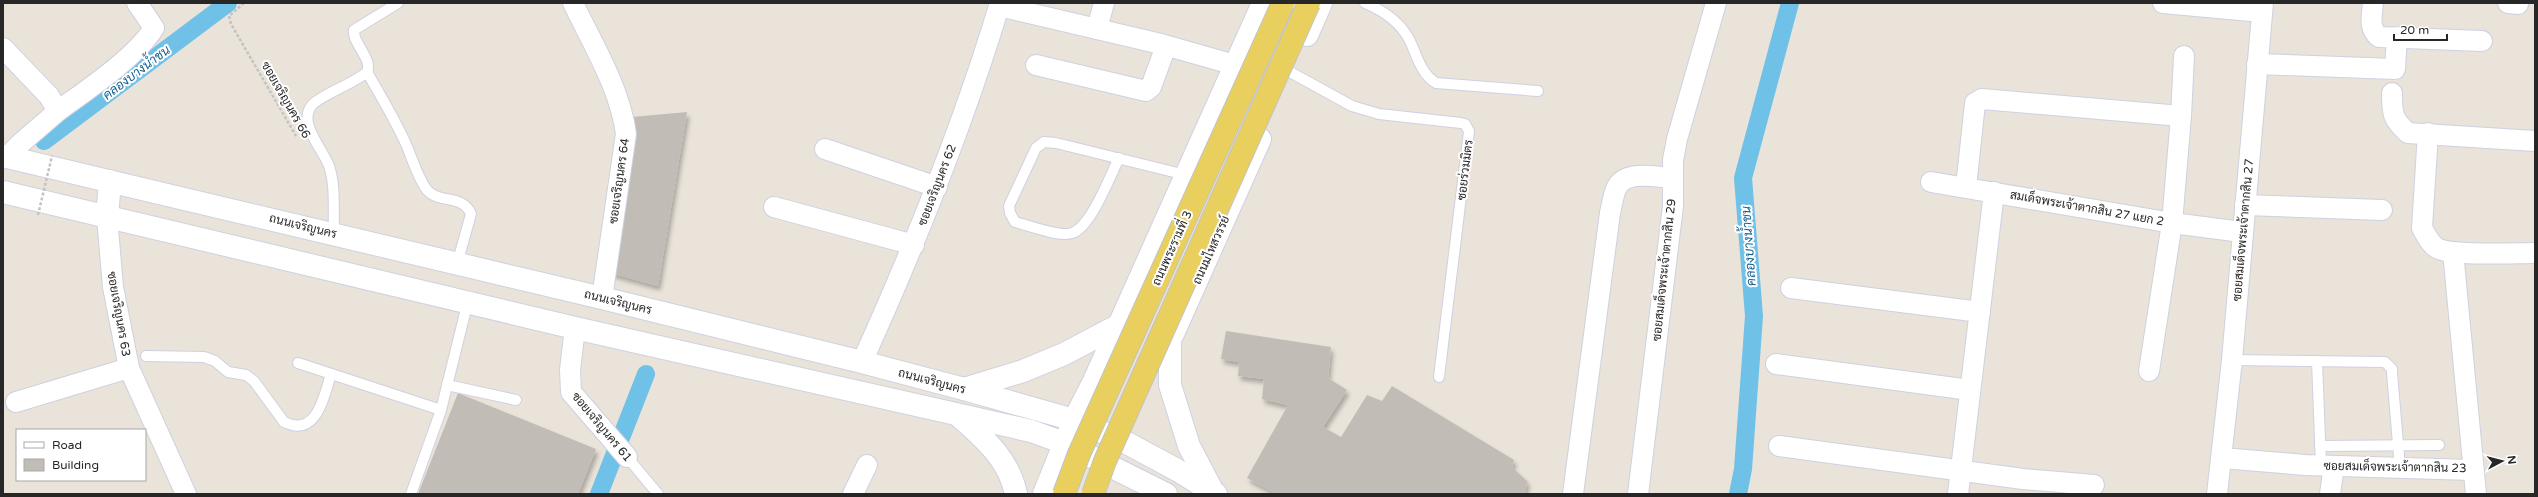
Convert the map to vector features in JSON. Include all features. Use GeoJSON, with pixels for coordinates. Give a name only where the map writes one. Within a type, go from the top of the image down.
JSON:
{"type":"FeatureCollection","features":[{"type":"Feature","properties":{"kind":"main road"},"geometry":{"type":"LineString","coordinates":[[1044,494],[1074,420],[1119,325],[1263,3]]}},
{"type":"Feature","properties":{"kind":"main road","name":"ถนนพระรามที่ 3"},"geometry":{"type":"LineString","coordinates":[[1064,494],[1079,454],[1283,3]]}},
{"type":"Feature","properties":{"kind":"main road"},"geometry":{"type":"LineString","coordinates":[[1093,494],[1108,454],[1309,3]]}},
{"type":"Feature","properties":{"kind":"main road","name":"ถนนมไหสวรรย์"},"geometry":{"type":"LineString","coordinates":[[1097,494],[1125,442],[1321,3]]}},
{"type":"Feature","properties":{"kind":"main road","name":"ถนนเจริญนคร"},"geometry":{"type":"LineString","coordinates":[[5,157],[602,298],[862,362],[964,389],[1074,420],[1125,442],[1214,492]]}},
{"type":"Feature","properties":{"kind":"main road"},"geometry":{"type":"LineString","coordinates":[[107,218],[110,181]]}},
{"type":"Feature","properties":{"kind":"main road"},"geometry":{"type":"LineString","coordinates":[[3,192],[107,218],[468,301],[575,328],[1031,431],[1064,443],[1166,494]]}},
{"type":"Feature","properties":{"kind":"main road"},"geometry":{"type":"LineString","coordinates":[[964,389],[1023,371],[1064,354],[1119,325]]}},
{"type":"Feature","properties":{"kind":"main road"},"geometry":{"type":"LineString","coordinates":[[1170,341],[1170,385],[1189,446],[1214,492]]}},
{"type":"Feature","properties":{"kind":"main road"},"geometry":{"type":"LineString","coordinates":[[958,415],[991,444],[1007,467],[1016,494]]}},
{"type":"Feature","properties":{"kind":"street"},"geometry":{"type":"LineString","coordinates":[[5,157],[58,111],[111,71],[149,37],[154,28],[137,3]]}},
{"type":"Feature","properties":{"kind":"street","name":"ซอยเจริญนคร 64"},"geometry":{"type":"LineString","coordinates":[[573,3],[611,83],[624,115],[626,134],[602,298]]}},
{"type":"Feature","properties":{"kind":"street"},"geometry":{"type":"LineString","coordinates":[[1097,29],[1104,3]]}},
{"type":"Feature","properties":{"kind":"street","name":"ซอยสมเด็จพระเจ้าตากสิน 29"},"geometry":{"type":"LineString","coordinates":[[1638,494],[1673,206],[1673,160],[1682,118],[1716,3]]}},
{"type":"Feature","properties":{"kind":"street"},"geometry":{"type":"LineString","coordinates":[[2163,3],[2262,8]]}},
{"type":"Feature","properties":{"kind":"street"},"geometry":{"type":"LineString","coordinates":[[2373,3],[2372,25],[2374,33],[2379,37],[2482,41]]}},
{"type":"Feature","properties":{"kind":"street"},"geometry":{"type":"LineString","coordinates":[[999,4],[1235,65]]}},
{"type":"Feature","properties":{"kind":"street","name":"ซอยเจริญนคร 62"},"geometry":{"type":"LineString","coordinates":[[862,362],[914,245],[937,187],[980,71],[999,4]]}},
{"type":"Feature","properties":{"kind":"street","name":"ซอยสมเด็จพระเจ้าตากสิน 27"},"geometry":{"type":"LineString","coordinates":[[2217,494],[2232,360],[2262,8]]}},
{"type":"Feature","properties":{"kind":"street"},"geometry":{"type":"LineString","coordinates":[[2257,64],[2395,68],[2397,37]]}},
{"type":"Feature","properties":{"kind":"street"},"geometry":{"type":"LineString","coordinates":[[1036,65],[1146,91],[1152,87],[1166,46]]}},
{"type":"Feature","properties":{"kind":"street"},"geometry":{"type":"LineString","coordinates":[[3,48],[49,96],[58,111]]}},
{"type":"Feature","properties":{"kind":"street"},"geometry":{"type":"LineString","coordinates":[[2149,371],[2172,223],[2184,56]]}},
{"type":"Feature","properties":{"kind":"street"},"geometry":{"type":"LineString","coordinates":[[2392,93],[2392,112],[2396,122],[2408,133],[2428,133],[2535,141]]}},
{"type":"Feature","properties":{"kind":"street"},"geometry":{"type":"LineString","coordinates":[[1966,187],[1975,103],[1982,98],[2180,116]]}},
{"type":"Feature","properties":{"kind":"street"},"geometry":{"type":"LineString","coordinates":[[2428,133],[2422,228],[2428,240],[2438,249],[2453,252],[2535,253]]}},
{"type":"Feature","properties":{"kind":"street"},"geometry":{"type":"LineString","coordinates":[[825,149],[937,187]]}},
{"type":"Feature","properties":{"kind":"street"},"geometry":{"type":"LineString","coordinates":[[1573,494],[1610,214],[1616,187],[1626,179],[1635,176],[1672,178]]}},
{"type":"Feature","properties":{"kind":"street","name":"สมเด็จพระเจ้าตากสิน 27 แยก 2"},"geometry":{"type":"LineString","coordinates":[[1932,182],[2172,223],[2242,232]]}},
{"type":"Feature","properties":{"kind":"street"},"geometry":{"type":"LineString","coordinates":[[1958,494],[1959,469],[1994,192]]}},
{"type":"Feature","properties":{"kind":"street"},"geometry":{"type":"LineString","coordinates":[[2245,205],[2382,210]]}},
{"type":"Feature","properties":{"kind":"street"},"geometry":{"type":"LineString","coordinates":[[774,207],[914,245]]}},
{"type":"Feature","properties":{"kind":"street","name":"ซอยเจริญนคร 63"},"geometry":{"type":"LineString","coordinates":[[107,218],[113,288],[129,368],[186,494]]}},
{"type":"Feature","properties":{"kind":"street","name":"ซอยสมเด็จพระเจ้าตากสิน 23"},"geometry":{"type":"LineString","coordinates":[[2222,458],[2325,459],[2400,468],[2472,470],[2453,252]]}},
{"type":"Feature","properties":{"kind":"street"},"geometry":{"type":"LineString","coordinates":[[1791,288],[1980,312]]}},
{"type":"Feature","properties":{"kind":"street","name":"ซอยเจริญนคร 61"},"geometry":{"type":"LineString","coordinates":[[575,328],[570,370],[571,392],[627,457]]}},
{"type":"Feature","properties":{"kind":"street"},"geometry":{"type":"LineString","coordinates":[[1776,364],[1970,390]]}},
{"type":"Feature","properties":{"kind":"street"},"geometry":{"type":"LineString","coordinates":[[16,402],[129,368]]}},
{"type":"Feature","properties":{"kind":"street"},"geometry":{"type":"LineString","coordinates":[[1779,446],[1959,469],[2024,486],[2094,485]]}},
{"type":"Feature","properties":{"kind":"street"},"geometry":{"type":"LineString","coordinates":[[2325,459],[2330,494]]}},
{"type":"Feature","properties":{"kind":"street"},"geometry":{"type":"LineString","coordinates":[[853,494],[867,465]]}},
{"type":"Feature","properties":{"kind":"street"},"geometry":{"type":"LineString","coordinates":[[2472,470],[2476,494]]}},
{"type":"Feature","properties":{"kind":"lane"},"geometry":{"type":"LineString","coordinates":[[398,3],[354,30],[354,35],[368,64],[367,72],[404,140],[426,188],[437,196],[461,202],[469,210],[470,214],[457,264]]}},
{"type":"Feature","properties":{"kind":"lane"},"geometry":{"type":"LineString","coordinates":[[1366,3],[1377,8],[1398,24],[1409,39],[1428,78],[1436,83],[1538,91]]}},
{"type":"Feature","properties":{"kind":"lane"},"geometry":{"type":"LineString","coordinates":[[334,234],[329,167],[312,134],[308,121],[308,111],[314,104],[357,80],[367,72]]}},
{"type":"Feature","properties":{"kind":"lane","name":"ซอยร่วมมิตร"},"geometry":{"type":"LineString","coordinates":[[1290,72],[1352,106],[1379,114],[1461,122],[1467,127],[1468,139],[1439,377]]}},
{"type":"Feature","properties":{"kind":"lane"},"geometry":{"type":"LineString","coordinates":[[1119,158],[1086,223],[1072,234],[1060,234],[1015,222],[1010,213],[1009,206],[1036,148],[1044,142],[1056,143],[1119,158],[1186,175]]}},
{"type":"Feature","properties":{"kind":"lane"},"geometry":{"type":"LineString","coordinates":[[412,494],[441,410],[468,301]]}},
{"type":"Feature","properties":{"kind":"lane"},"geometry":{"type":"LineString","coordinates":[[146,356],[204,357],[215,361],[228,372],[246,375],[254,381],[284,422],[291,426],[308,422],[318,415],[331,374]]}},
{"type":"Feature","properties":{"kind":"lane"},"geometry":{"type":"LineString","coordinates":[[2232,360],[2385,362],[2389,365],[2392,373],[2400,468]]}},
{"type":"Feature","properties":{"kind":"lane"},"geometry":{"type":"LineString","coordinates":[[2317,361],[2325,459],[2398,446],[2439,445]]}},
{"type":"Feature","properties":{"kind":"lane"},"geometry":{"type":"LineString","coordinates":[[298,363],[441,410]]}},
{"type":"Feature","properties":{"kind":"lane"},"geometry":{"type":"LineString","coordinates":[[447,385],[516,400]]}},
{"type":"Feature","properties":{"kind":"lane","name":"ซอยเจริญนคร 61"},"geometry":{"type":"LineString","coordinates":[[627,457],[658,494]]}},
{"type":"Feature","properties":{"kind":"path","name":"ซอยเจริญนคร 66"},"geometry":{"type":"LineString","coordinates":[[244,3],[230,14],[231,24],[297,138]]}},
{"type":"Feature","properties":{"kind":"path"},"geometry":{"type":"LineString","coordinates":[[38,215],[52,156]]}},
{"type":"Feature","properties":{"kind":"building"},"geometry":{"type":"Polygon","coordinates":[[[687,112],[658,286],[611,273],[632,117],[687,112]]]}},
{"type":"Feature","properties":{"kind":"building"},"geometry":{"type":"Polygon","coordinates":[[[1226,331],[1331,347],[1328,378],[1347,390],[1323,427],[1341,437],[1367,395],[1382,401],[1392,386],[1514,460],[1512,467],[1527,481],[1525,494],[1277,494],[1247,478],[1288,405],[1262,399],[1264,379],[1238,376],[1239,362],[1221,359],[1226,331]]]}},
{"type":"Feature","properties":{"kind":"building"},"geometry":{"type":"Polygon","coordinates":[[[458,393],[596,449],[578,494],[418,494],[458,393]]]}},
{"type":"Feature","properties":{"kind":"waterway","name":"คลองบางน้ำชน"},"geometry":{"type":"LineString","coordinates":[[44,141],[228,3]]}},
{"type":"Feature","properties":{"kind":"waterway","name":"คลองบางน้ำชน"},"geometry":{"type":"LineString","coordinates":[[1738,494],[1743,469],[1754,316],[1743,178],[1790,3]]}},
{"type":"Feature","properties":{"kind":"waterway"},"geometry":{"type":"LineString","coordinates":[[599,494],[646,374]]}}]}
